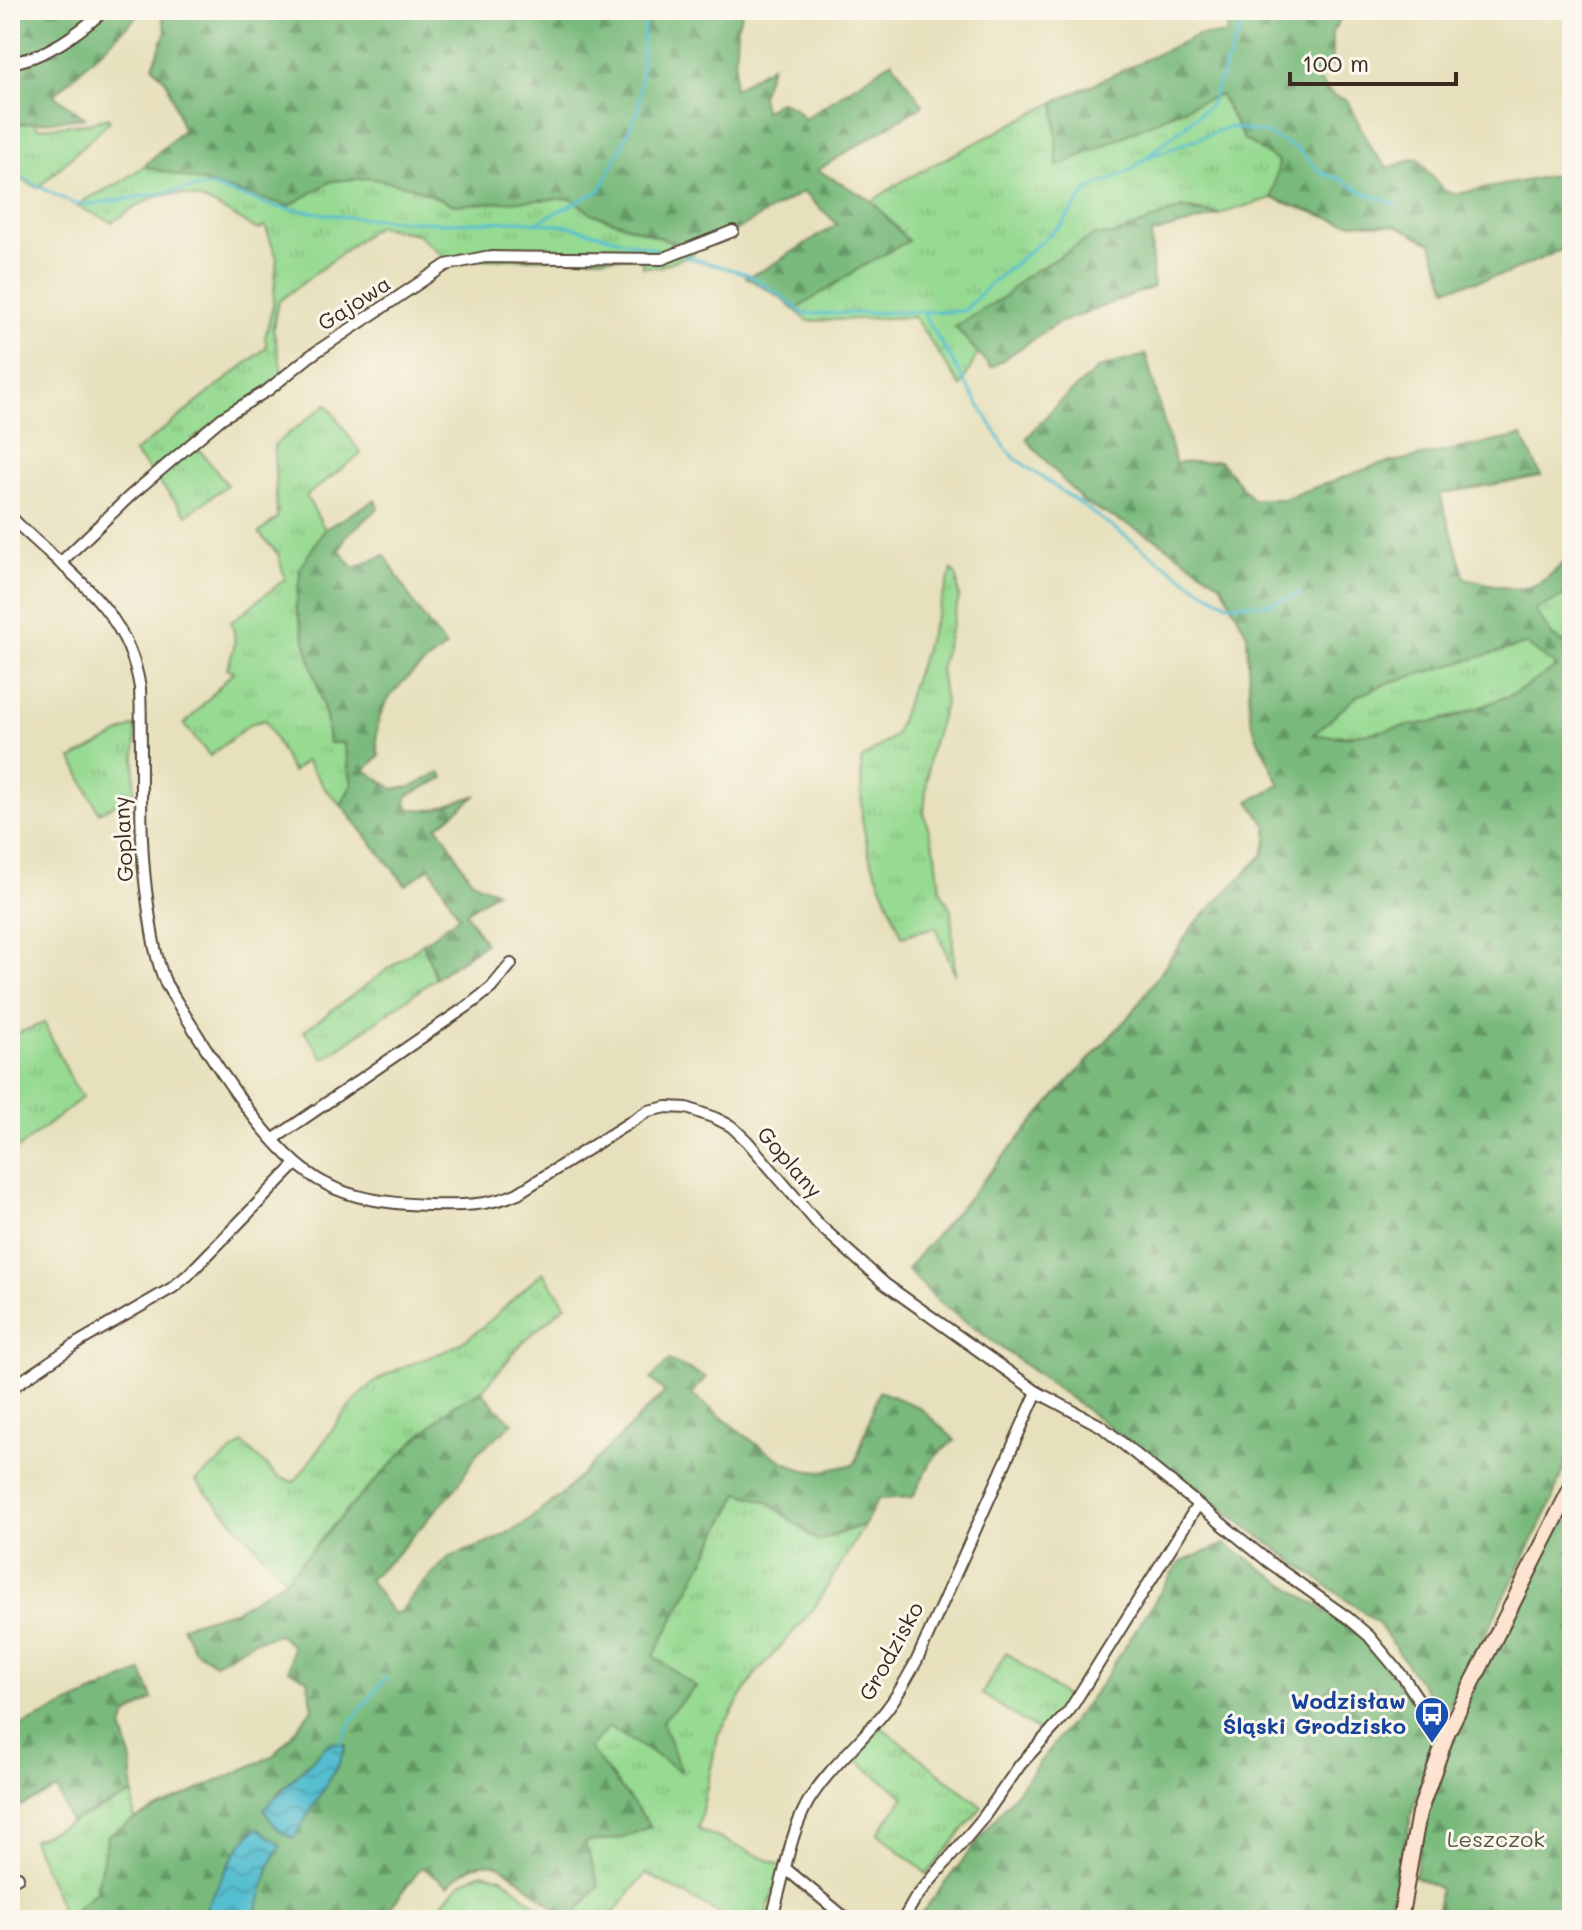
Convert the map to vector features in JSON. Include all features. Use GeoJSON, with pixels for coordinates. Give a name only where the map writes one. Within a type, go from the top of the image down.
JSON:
{"type":"FeatureCollection","features":[{"type":"Feature","properties":{"kind":"street"},"geometry":{"type":"LineString","coordinates":[[10,63],[35,57],[64,42],[105,10]]}},
{"type":"Feature","properties":{"kind":"street","name":"Gajowa"},"geometry":{"type":"LineString","coordinates":[[60,563],[131,495],[222,418],[268,390],[310,356],[446,265],[485,257],[662,259],[733,231]]}},
{"type":"Feature","properties":{"kind":"street","name":"Goplany"},"geometry":{"type":"LineString","coordinates":[[10,516],[93,591],[114,618],[136,661],[141,715],[141,855],[154,950],[160,969],[166,984],[218,1067],[296,1164],[326,1185],[375,1199],[419,1205],[484,1204],[502,1201],[518,1193],[648,1111],[667,1107],[687,1108],[715,1118],[739,1133],[818,1224],[849,1254],[885,1284],[1037,1392]]}},
{"type":"Feature","properties":{"kind":"street"},"geometry":{"type":"LineString","coordinates":[[274,1139],[472,1003],[491,988],[511,964]]}},
{"type":"Feature","properties":{"kind":"street"},"geometry":{"type":"LineString","coordinates":[[10,1389],[91,1334],[172,1288],[296,1164]]}},
{"type":"Feature","properties":{"kind":"street"},"geometry":{"type":"LineString","coordinates":[[1037,1392],[1101,1426],[1269,1562],[1348,1618],[1369,1636],[1404,1678],[1428,1714],[1448,1731]]}},
{"type":"Feature","properties":{"kind":"street","name":"Grodzisko"},"geometry":{"type":"LineString","coordinates":[[771,1920],[806,1806],[822,1782],[879,1720],[901,1689],[917,1660],[1037,1392]]}},
{"type":"Feature","properties":{"kind":"street"},"geometry":{"type":"LineString","coordinates":[[1400,1920],[1419,1813],[1448,1731],[1572,1486]]}},
{"type":"Feature","properties":{"kind":"street"},"geometry":{"type":"LineString","coordinates":[[903,1920],[915,1899],[983,1818],[1020,1765],[1069,1711],[1197,1506]]}},
{"type":"Feature","properties":{"kind":"street"},"geometry":{"type":"LineString","coordinates":[[786,1869],[848,1920]]}},
{"type":"Feature","properties":{"kind":"green space"},"geometry":{"type":"Polygon","coordinates":[[[10,10],[743,10],[737,27],[734,89],[771,66],[761,96],[764,111],[780,101],[795,108],[804,119],[892,61],[923,105],[818,170],[872,201],[908,241],[795,310],[780,297],[746,277],[765,269],[837,224],[803,192],[734,231],[681,245],[591,213],[571,198],[454,205],[410,186],[369,178],[332,181],[289,206],[144,166],[183,130],[167,82],[153,66],[166,31],[161,13],[143,11],[54,95],[85,118],[19,124],[10,122],[10,10]]]}},
{"type":"Feature","properties":{"kind":"green space"},"geometry":{"type":"Polygon","coordinates":[[[1231,10],[1346,10],[1332,32],[1332,65],[1313,75],[1334,96],[1347,100],[1372,150],[1388,168],[1417,158],[1443,190],[1456,194],[1572,172],[1572,245],[1506,274],[1447,288],[1431,243],[1398,226],[1341,222],[1272,198],[1279,162],[1244,139],[1220,95],[1189,106],[1057,167],[1055,102],[1198,35],[1226,35],[1231,10]]]}},
{"type":"Feature","properties":{"kind":"green space"},"geometry":{"type":"Polygon","coordinates":[[[1220,95],[1244,139],[1279,162],[1272,198],[1220,214],[1182,208],[1114,235],[1095,235],[1023,278],[1005,296],[956,327],[978,353],[961,387],[914,317],[808,321],[795,310],[908,241],[872,201],[904,180],[1055,102],[1057,166],[1220,95]]]}},
{"type":"Feature","properties":{"kind":"green space"},"geometry":{"type":"Polygon","coordinates":[[[107,118],[110,121],[38,188],[10,174],[10,122],[36,123],[37,128],[91,123],[107,118]]]}},
{"type":"Feature","properties":{"kind":"green space"},"geometry":{"type":"Polygon","coordinates":[[[144,166],[289,206],[332,181],[369,178],[410,186],[454,205],[571,198],[591,213],[681,245],[694,253],[659,267],[642,267],[642,257],[447,260],[417,234],[377,226],[278,302],[273,328],[283,376],[192,440],[227,485],[187,515],[134,453],[267,347],[265,338],[273,304],[277,258],[265,226],[258,230],[196,198],[169,194],[155,197],[112,222],[78,207],[84,200],[118,184],[144,166]]]}},
{"type":"Feature","properties":{"kind":"green space"},"geometry":{"type":"Polygon","coordinates":[[[1182,208],[1220,215],[1151,234],[1153,287],[1056,324],[991,368],[955,327],[1005,296],[1023,278],[1095,235],[1114,235],[1182,208]]]}},
{"type":"Feature","properties":{"kind":"green space"},"geometry":{"type":"Polygon","coordinates":[[[1146,355],[1175,463],[1220,461],[1252,499],[1283,499],[1377,465],[1522,436],[1541,476],[1440,494],[1465,578],[1524,588],[1546,579],[1572,554],[1572,592],[1535,610],[1553,637],[1572,647],[1572,1444],[1550,1506],[1444,1717],[1378,1623],[940,1303],[907,1269],[1058,1093],[1132,1013],[1193,926],[1262,856],[1267,826],[1249,801],[1280,785],[1257,738],[1250,715],[1247,634],[1221,584],[1156,539],[1084,503],[1026,439],[1059,402],[1099,368],[1146,355]],[[1526,644],[1391,682],[1357,696],[1313,735],[1346,737],[1453,718],[1513,694],[1557,667],[1526,644]]]}},
{"type":"Feature","properties":{"kind":"green space"},"geometry":{"type":"Polygon","coordinates":[[[327,404],[361,454],[306,496],[325,529],[301,566],[296,607],[326,717],[329,742],[343,743],[352,784],[341,805],[326,790],[306,761],[292,772],[265,720],[250,724],[210,756],[184,725],[233,672],[227,668],[234,645],[231,622],[285,579],[278,554],[259,533],[277,518],[274,445],[327,404]]]}},
{"type":"Feature","properties":{"kind":"green space"},"geometry":{"type":"Polygon","coordinates":[[[375,500],[378,508],[345,537],[340,551],[354,568],[385,555],[415,606],[446,647],[393,692],[379,720],[379,756],[365,770],[394,789],[411,787],[440,773],[444,778],[407,796],[406,804],[411,809],[433,810],[477,795],[437,827],[472,880],[496,891],[466,913],[485,943],[436,978],[423,943],[459,916],[430,867],[406,885],[341,805],[352,784],[344,743],[329,743],[326,717],[296,607],[301,566],[325,529],[375,500]]]}},
{"type":"Feature","properties":{"kind":"green space"},"geometry":{"type":"Polygon","coordinates":[[[952,570],[957,577],[959,598],[940,669],[945,704],[929,756],[924,814],[936,854],[940,889],[951,910],[955,975],[936,927],[902,936],[869,855],[862,819],[861,760],[895,735],[952,570]]]}},
{"type":"Feature","properties":{"kind":"green space"},"geometry":{"type":"Polygon","coordinates":[[[1572,592],[1572,647],[1553,637],[1534,610],[1572,592]]]}},
{"type":"Feature","properties":{"kind":"green space"},"geometry":{"type":"Polygon","coordinates":[[[1526,643],[1558,666],[1487,705],[1413,727],[1337,736],[1312,735],[1357,696],[1391,682],[1526,643]]]}},
{"type":"Feature","properties":{"kind":"green space"},"geometry":{"type":"Polygon","coordinates":[[[136,725],[134,795],[99,813],[72,759],[136,725]]]}},
{"type":"Feature","properties":{"kind":"green space"},"geometry":{"type":"Polygon","coordinates":[[[423,943],[436,978],[324,1059],[304,1031],[423,943]]]}},
{"type":"Feature","properties":{"kind":"green space"},"geometry":{"type":"Polygon","coordinates":[[[44,1023],[83,1097],[10,1155],[10,1036],[44,1023]]]}},
{"type":"Feature","properties":{"kind":"green space"},"geometry":{"type":"Polygon","coordinates":[[[543,1272],[566,1305],[524,1341],[482,1391],[455,1404],[350,1507],[286,1579],[196,1481],[243,1443],[278,1477],[294,1482],[349,1408],[370,1386],[393,1372],[464,1341],[543,1272]]]}},
{"type":"Feature","properties":{"kind":"green space"},"geometry":{"type":"Polygon","coordinates":[[[669,1360],[706,1377],[692,1394],[766,1451],[798,1468],[812,1471],[855,1464],[879,1391],[919,1407],[955,1440],[933,1458],[913,1497],[878,1499],[865,1524],[818,1541],[768,1502],[739,1493],[654,1656],[696,1687],[662,1721],[681,1771],[609,1727],[589,1748],[651,1826],[623,1838],[585,1842],[599,1886],[569,1920],[504,1868],[483,1864],[470,1868],[448,1886],[422,1867],[381,1920],[254,1920],[270,1865],[281,1845],[241,1847],[206,1907],[211,1913],[227,1920],[63,1920],[96,1892],[108,1835],[141,1816],[275,1755],[313,1708],[307,1679],[289,1670],[292,1646],[277,1634],[252,1642],[215,1663],[193,1649],[182,1626],[236,1610],[286,1579],[411,1444],[455,1404],[482,1391],[513,1423],[478,1452],[456,1488],[394,1557],[369,1579],[392,1613],[400,1612],[449,1557],[488,1543],[521,1526],[562,1494],[665,1392],[651,1379],[669,1360]],[[330,1742],[276,1795],[289,1837],[294,1837],[338,1765],[346,1745],[330,1742]]]}},
{"type":"Feature","properties":{"kind":"green space"},"geometry":{"type":"Polygon","coordinates":[[[739,1493],[768,1502],[818,1541],[865,1524],[813,1610],[754,1676],[718,1735],[698,1829],[782,1866],[764,1920],[731,1920],[646,1873],[608,1920],[569,1920],[599,1886],[585,1842],[623,1838],[589,1748],[609,1727],[662,1721],[654,1656],[739,1493]]]}},
{"type":"Feature","properties":{"kind":"green space","name":"Leszczok"},"geometry":{"type":"Polygon","coordinates":[[[1572,1506],[1572,1920],[1437,1920],[1440,1889],[1414,1876],[1428,1803],[1451,1734],[1572,1506]]]}},
{"type":"Feature","properties":{"kind":"green space"},"geometry":{"type":"Polygon","coordinates":[[[1225,1544],[1361,1635],[1438,1737],[1413,1808],[1387,1920],[916,1920],[1101,1684],[1179,1563],[1225,1544]]]}},
{"type":"Feature","properties":{"kind":"green space"},"geometry":{"type":"Polygon","coordinates":[[[1006,1652],[1071,1701],[1042,1733],[982,1694],[1006,1652]]]}},
{"type":"Feature","properties":{"kind":"green space"},"geometry":{"type":"Polygon","coordinates":[[[142,1671],[153,1699],[127,1715],[122,1727],[131,1758],[133,1794],[70,1822],[57,1789],[10,1811],[10,1731],[142,1671]]]}},
{"type":"Feature","properties":{"kind":"green space"},"geometry":{"type":"Polygon","coordinates":[[[880,1726],[982,1807],[927,1874],[878,1833],[904,1797],[853,1758],[880,1726]]]}},
{"type":"Feature","properties":{"kind":"green space"},"geometry":{"type":"Polygon","coordinates":[[[133,1794],[134,1820],[108,1835],[96,1892],[63,1920],[59,1902],[32,1840],[133,1794]]]}},
{"type":"Feature","properties":{"kind":"green space"},"geometry":{"type":"Polygon","coordinates":[[[481,1872],[502,1877],[554,1920],[464,1920],[443,1902],[461,1883],[481,1872]]]}},
{"type":"Feature","properties":{"kind":"water"},"geometry":{"type":"Polygon","coordinates":[[[330,1742],[346,1746],[338,1765],[294,1838],[289,1836],[276,1826],[264,1809],[330,1742]]]}},
{"type":"Feature","properties":{"kind":"water"},"geometry":{"type":"Polygon","coordinates":[[[258,1828],[281,1845],[270,1865],[254,1920],[227,1919],[210,1912],[206,1907],[236,1852],[258,1828]]]}},
{"type":"Feature","properties":{"kind":"waterway"},"geometry":{"type":"LineString","coordinates":[[537,222],[601,190],[639,109],[645,10]]}},
{"type":"Feature","properties":{"kind":"waterway"},"geometry":{"type":"LineString","coordinates":[[684,256],[747,274],[804,314],[964,311],[990,284],[1062,224],[1088,190],[1131,170],[1210,105],[1248,10]]}},
{"type":"Feature","properties":{"kind":"waterway"},"geometry":{"type":"LineString","coordinates":[[1148,157],[1229,127],[1265,133],[1297,149],[1322,173],[1398,205]]}},
{"type":"Feature","properties":{"kind":"waterway"},"geometry":{"type":"LineString","coordinates":[[10,172],[74,204],[93,204],[210,186],[277,207],[347,217],[444,223],[520,221],[569,226],[658,250]]}},
{"type":"Feature","properties":{"kind":"waterway"},"geometry":{"type":"LineString","coordinates":[[923,313],[1006,449],[1016,459],[1196,586],[1228,604],[1268,604],[1300,594]]}},
{"type":"Feature","properties":{"kind":"waterway"},"geometry":{"type":"LineString","coordinates":[[340,1744],[352,1721],[386,1677]]}},
{"type":"Feature","properties":{"kind":"place","name":"Wodzisław Śląski Grodzisko"},"geometry":{"type":"Point","coordinates":[1432,1745]}}]}
